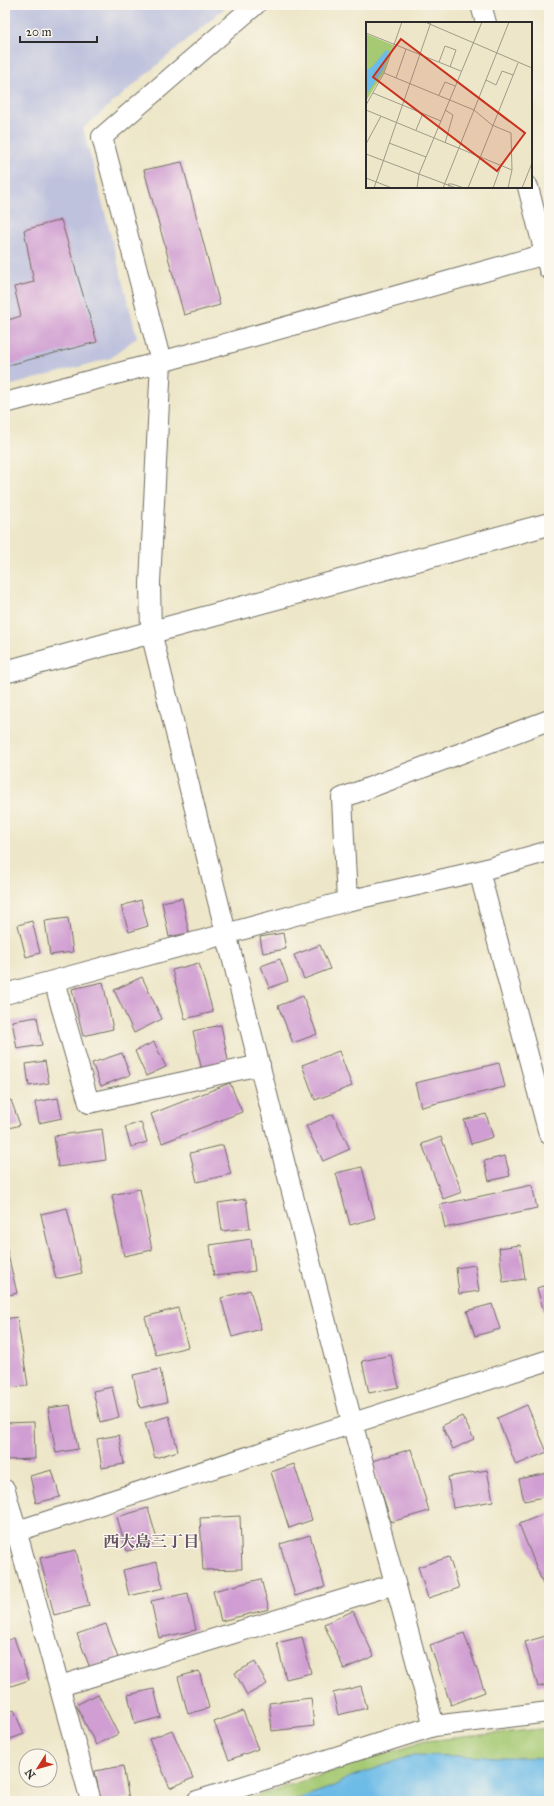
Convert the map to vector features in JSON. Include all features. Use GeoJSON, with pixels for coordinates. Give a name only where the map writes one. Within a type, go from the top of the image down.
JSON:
{"type":"FeatureCollection","features":[{"type":"Feature","properties":{"kind":"street"},"geometry":{"type":"LineString","coordinates":[[255,5],[102,137],[160,362],[150,583],[151,632],[226,935],[395,1584],[434,1726]]}},
{"type":"Feature","properties":{"kind":"street"},"geometry":{"type":"LineString","coordinates":[[481,5],[486,22]]}},
{"type":"Feature","properties":{"kind":"street"},"geometry":{"type":"LineString","coordinates":[[5,403],[548,259],[528,188]]}},
{"type":"Feature","properties":{"kind":"street"},"geometry":{"type":"LineString","coordinates":[[5,672],[549,524]]}},
{"type":"Feature","properties":{"kind":"street"},"geometry":{"type":"LineString","coordinates":[[347,902],[342,798],[549,720]]}},
{"type":"Feature","properties":{"kind":"street"},"geometry":{"type":"LineString","coordinates":[[5,994],[347,902],[479,871],[549,851]]}},
{"type":"Feature","properties":{"kind":"street"},"geometry":{"type":"LineString","coordinates":[[479,871],[542,1084],[549,1134]]}},
{"type":"Feature","properties":{"kind":"street"},"geometry":{"type":"LineString","coordinates":[[54,981],[89,1103],[260,1065]]}},
{"type":"Feature","properties":{"kind":"street"},"geometry":{"type":"LineString","coordinates":[[11,1534],[549,1360]]}},
{"type":"Feature","properties":{"kind":"street"},"geometry":{"type":"LineString","coordinates":[[5,1490],[11,1534],[60,1686],[91,1801]]}},
{"type":"Feature","properties":{"kind":"street"},"geometry":{"type":"LineString","coordinates":[[60,1686],[395,1584]]}},
{"type":"Feature","properties":{"kind":"street"},"geometry":{"type":"LineString","coordinates":[[197,1801],[434,1726],[549,1712]]}},
{"type":"Feature","properties":{"kind":"shaded area"},"geometry":{"type":"Polygon","coordinates":[[[5,5],[228,5],[83,128],[137,337],[111,358],[5,387],[5,5]]]}},
{"type":"Feature","properties":{"kind":"green space"},"geometry":{"type":"Polygon","coordinates":[[[549,1728],[549,1801],[241,1801],[425,1741],[549,1728]]]}},
{"type":"Feature","properties":{"kind":"water"},"geometry":{"type":"Polygon","coordinates":[[[413,1755],[549,1758],[549,1801],[291,1801],[332,1787],[350,1777],[413,1755]]]}},
{"type":"Feature","properties":{"kind":"building"},"geometry":{"type":"Polygon","coordinates":[[[182,162],[220,305],[184,315],[144,170],[182,162]]]}},
{"type":"Feature","properties":{"kind":"building"},"geometry":{"type":"Polygon","coordinates":[[[61,220],[97,342],[5,366],[5,321],[21,316],[14,287],[34,282],[24,230],[61,220]]]}},
{"type":"Feature","properties":{"kind":"building"},"geometry":{"type":"Polygon","coordinates":[[[182,898],[189,933],[169,937],[162,902],[182,898]]]}},
{"type":"Feature","properties":{"kind":"building"},"geometry":{"type":"Polygon","coordinates":[[[141,900],[148,926],[129,932],[121,906],[141,900]]]}},
{"type":"Feature","properties":{"kind":"building"},"geometry":{"type":"Polygon","coordinates":[[[68,918],[73,952],[50,955],[45,921],[68,918]]]}},
{"type":"Feature","properties":{"kind":"building"},"geometry":{"type":"Polygon","coordinates":[[[32,921],[40,953],[26,957],[18,925],[32,921]]]}},
{"type":"Feature","properties":{"kind":"building"},"geometry":{"type":"Polygon","coordinates":[[[283,933],[286,949],[263,953],[260,937],[283,933]]]}},
{"type":"Feature","properties":{"kind":"building"},"geometry":{"type":"Polygon","coordinates":[[[320,945],[330,969],[304,979],[294,955],[320,945]]]}},
{"type":"Feature","properties":{"kind":"building"},"geometry":{"type":"Polygon","coordinates":[[[280,959],[288,981],[269,988],[261,966],[280,959]]]}},
{"type":"Feature","properties":{"kind":"building"},"geometry":{"type":"Polygon","coordinates":[[[199,963],[213,1012],[185,1019],[172,970],[199,963]]]}},
{"type":"Feature","properties":{"kind":"building"},"geometry":{"type":"Polygon","coordinates":[[[142,977],[162,1019],[134,1033],[114,990],[142,977]]]}},
{"type":"Feature","properties":{"kind":"building"},"geometry":{"type":"Polygon","coordinates":[[[103,982],[113,1029],[83,1036],[72,989],[103,982]]]}},
{"type":"Feature","properties":{"kind":"building"},"geometry":{"type":"Polygon","coordinates":[[[303,996],[317,1034],[293,1043],[278,1006],[303,996]]]}},
{"type":"Feature","properties":{"kind":"building"},"geometry":{"type":"Polygon","coordinates":[[[37,1017],[42,1045],[17,1049],[12,1021],[37,1017]]]}},
{"type":"Feature","properties":{"kind":"building"},"geometry":{"type":"Polygon","coordinates":[[[221,1025],[229,1065],[202,1071],[193,1031],[221,1025]]]}},
{"type":"Feature","properties":{"kind":"building"},"geometry":{"type":"Polygon","coordinates":[[[154,1042],[166,1067],[146,1076],[135,1051],[154,1042]]]}},
{"type":"Feature","properties":{"kind":"building"},"geometry":{"type":"Polygon","coordinates":[[[339,1051],[352,1086],[315,1100],[302,1065],[339,1051]]]}},
{"type":"Feature","properties":{"kind":"building"},"geometry":{"type":"Polygon","coordinates":[[[122,1053],[130,1075],[101,1086],[92,1063],[122,1053]]]}},
{"type":"Feature","properties":{"kind":"building"},"geometry":{"type":"Polygon","coordinates":[[[45,1061],[49,1083],[29,1086],[26,1064],[45,1061]]]}},
{"type":"Feature","properties":{"kind":"building"},"geometry":{"type":"Polygon","coordinates":[[[499,1063],[505,1087],[421,1107],[415,1083],[499,1063]]]}},
{"type":"Feature","properties":{"kind":"building"},"geometry":{"type":"Polygon","coordinates":[[[230,1083],[242,1112],[162,1143],[151,1114],[230,1083]]]}},
{"type":"Feature","properties":{"kind":"building"},"geometry":{"type":"Polygon","coordinates":[[[58,1098],[62,1118],[39,1123],[35,1102],[58,1098]]]}},
{"type":"Feature","properties":{"kind":"building"},"geometry":{"type":"Polygon","coordinates":[[[11,1100],[20,1125],[6,1129],[5,1102],[11,1100]]]}},
{"type":"Feature","properties":{"kind":"building"},"geometry":{"type":"Polygon","coordinates":[[[333,1114],[350,1149],[323,1161],[306,1126],[333,1114]]]}},
{"type":"Feature","properties":{"kind":"building"},"geometry":{"type":"Polygon","coordinates":[[[486,1114],[493,1137],[471,1144],[464,1120],[486,1114]]]}},
{"type":"Feature","properties":{"kind":"building"},"geometry":{"type":"Polygon","coordinates":[[[141,1122],[147,1142],[131,1147],[125,1127],[141,1122]]]}},
{"type":"Feature","properties":{"kind":"building"},"geometry":{"type":"Polygon","coordinates":[[[102,1129],[106,1160],[58,1167],[54,1136],[102,1129]]]}},
{"type":"Feature","properties":{"kind":"building"},"geometry":{"type":"Polygon","coordinates":[[[441,1137],[462,1192],[443,1199],[422,1144],[441,1137]]]}},
{"type":"Feature","properties":{"kind":"building"},"geometry":{"type":"Polygon","coordinates":[[[223,1145],[231,1174],[197,1182],[190,1153],[223,1145]]]}},
{"type":"Feature","properties":{"kind":"building"},"geometry":{"type":"Polygon","coordinates":[[[505,1156],[510,1176],[489,1181],[484,1161],[505,1156]]]}},
{"type":"Feature","properties":{"kind":"building"},"geometry":{"type":"Polygon","coordinates":[[[362,1167],[375,1218],[350,1225],[336,1173],[362,1167]]]}},
{"type":"Feature","properties":{"kind":"building"},"geometry":{"type":"Polygon","coordinates":[[[532,1185],[537,1208],[445,1228],[440,1205],[532,1185]]]}},
{"type":"Feature","properties":{"kind":"building"},"geometry":{"type":"Polygon","coordinates":[[[140,1189],[152,1250],[124,1256],[112,1195],[140,1189]]]}},
{"type":"Feature","properties":{"kind":"building"},"geometry":{"type":"Polygon","coordinates":[[[246,1199],[250,1228],[222,1231],[218,1203],[246,1199]]]}},
{"type":"Feature","properties":{"kind":"building"},"geometry":{"type":"Polygon","coordinates":[[[67,1208],[82,1273],[56,1279],[41,1214],[67,1208]]]}},
{"type":"Feature","properties":{"kind":"building"},"geometry":{"type":"Polygon","coordinates":[[[251,1239],[255,1271],[214,1276],[210,1245],[251,1239]]]}},
{"type":"Feature","properties":{"kind":"building"},"geometry":{"type":"Polygon","coordinates":[[[520,1245],[525,1279],[503,1282],[499,1248],[520,1245]]]}},
{"type":"Feature","properties":{"kind":"building"},"geometry":{"type":"Polygon","coordinates":[[[6,1246],[17,1293],[5,1296],[5,1247],[6,1246]]]}},
{"type":"Feature","properties":{"kind":"building"},"geometry":{"type":"Polygon","coordinates":[[[475,1265],[479,1291],[459,1294],[456,1268],[475,1265]]]}},
{"type":"Feature","properties":{"kind":"building"},"geometry":{"type":"Polygon","coordinates":[[[549,1284],[549,1321],[547,1322],[537,1288],[549,1284]]]}},
{"type":"Feature","properties":{"kind":"building"},"geometry":{"type":"Polygon","coordinates":[[[250,1290],[261,1329],[232,1337],[221,1298],[250,1290]]]}},
{"type":"Feature","properties":{"kind":"building"},"geometry":{"type":"Polygon","coordinates":[[[492,1304],[500,1329],[475,1336],[467,1311],[492,1304]]]}},
{"type":"Feature","properties":{"kind":"building"},"geometry":{"type":"Polygon","coordinates":[[[178,1308],[188,1347],[156,1355],[145,1317],[178,1308]]]}},
{"type":"Feature","properties":{"kind":"building"},"geometry":{"type":"Polygon","coordinates":[[[17,1317],[28,1385],[5,1389],[5,1319],[17,1317]]]}},
{"type":"Feature","properties":{"kind":"building"},"geometry":{"type":"Polygon","coordinates":[[[391,1355],[399,1387],[369,1393],[362,1361],[391,1355]]]}},
{"type":"Feature","properties":{"kind":"building"},"geometry":{"type":"Polygon","coordinates":[[[160,1369],[167,1402],[140,1408],[133,1375],[160,1369]]]}},
{"type":"Feature","properties":{"kind":"building"},"geometry":{"type":"Polygon","coordinates":[[[112,1387],[119,1417],[100,1422],[93,1391],[112,1387]]]}},
{"type":"Feature","properties":{"kind":"building"},"geometry":{"type":"Polygon","coordinates":[[[70,1405],[78,1449],[56,1453],[48,1408],[70,1405]]]}},
{"type":"Feature","properties":{"kind":"building"},"geometry":{"type":"Polygon","coordinates":[[[527,1405],[547,1452],[516,1465],[497,1418],[527,1405]]]}},
{"type":"Feature","properties":{"kind":"building"},"geometry":{"type":"Polygon","coordinates":[[[169,1416],[178,1451],[155,1458],[145,1423],[169,1416]]]}},
{"type":"Feature","properties":{"kind":"building"},"geometry":{"type":"Polygon","coordinates":[[[462,1416],[474,1439],[453,1449],[442,1426],[462,1416]]]}},
{"type":"Feature","properties":{"kind":"building"},"geometry":{"type":"Polygon","coordinates":[[[34,1422],[35,1459],[6,1460],[5,1423],[34,1422]]]}},
{"type":"Feature","properties":{"kind":"building"},"geometry":{"type":"Polygon","coordinates":[[[119,1435],[124,1464],[102,1468],[97,1439],[119,1435]]]}},
{"type":"Feature","properties":{"kind":"building"},"geometry":{"type":"Polygon","coordinates":[[[411,1449],[429,1511],[391,1522],[372,1461],[411,1449]]]}},
{"type":"Feature","properties":{"kind":"building"},"geometry":{"type":"Polygon","coordinates":[[[294,1464],[312,1520],[289,1528],[271,1472],[294,1464]]]}},
{"type":"Feature","properties":{"kind":"building"},"geometry":{"type":"Polygon","coordinates":[[[52,1470],[60,1497],[36,1503],[30,1476],[52,1470]]]}},
{"type":"Feature","properties":{"kind":"building"},"geometry":{"type":"Polygon","coordinates":[[[487,1470],[493,1501],[453,1508],[448,1477],[487,1470]]]}},
{"type":"Feature","properties":{"kind":"building"},"geometry":{"type":"Polygon","coordinates":[[[548,1473],[549,1496],[524,1501],[519,1479],[548,1473]]]}},
{"type":"Feature","properties":{"kind":"building"},"geometry":{"type":"Polygon","coordinates":[[[148,1508],[158,1543],[127,1551],[117,1517],[148,1508]]]}},
{"type":"Feature","properties":{"kind":"building"},"geometry":{"type":"Polygon","coordinates":[[[549,1512],[549,1588],[545,1589],[519,1524],[549,1512]]]}},
{"type":"Feature","properties":{"kind":"building"},"geometry":{"type":"Polygon","coordinates":[[[240,1516],[242,1569],[203,1570],[200,1518],[240,1516]]]}},
{"type":"Feature","properties":{"kind":"building"},"geometry":{"type":"Polygon","coordinates":[[[310,1535],[325,1587],[295,1596],[280,1544],[310,1535]]]}},
{"type":"Feature","properties":{"kind":"building"},"geometry":{"type":"Polygon","coordinates":[[[76,1550],[89,1606],[54,1615],[40,1558],[76,1550]]]}},
{"type":"Feature","properties":{"kind":"building"},"geometry":{"type":"Polygon","coordinates":[[[449,1557],[459,1588],[428,1598],[418,1567],[449,1557]]]}},
{"type":"Feature","properties":{"kind":"building"},"geometry":{"type":"Polygon","coordinates":[[[157,1562],[163,1588],[129,1596],[123,1570],[157,1562]]]}},
{"type":"Feature","properties":{"kind":"building"},"geometry":{"type":"Polygon","coordinates":[[[261,1579],[269,1609],[221,1621],[213,1591],[261,1579]]]}},
{"type":"Feature","properties":{"kind":"building"},"geometry":{"type":"Polygon","coordinates":[[[188,1593],[196,1630],[159,1638],[151,1601],[188,1593]]]}},
{"type":"Feature","properties":{"kind":"building"},"geometry":{"type":"Polygon","coordinates":[[[353,1611],[374,1656],[344,1669],[324,1624],[353,1611]]]}},
{"type":"Feature","properties":{"kind":"building"},"geometry":{"type":"Polygon","coordinates":[[[106,1624],[118,1658],[90,1668],[77,1634],[106,1624]]]}},
{"type":"Feature","properties":{"kind":"building"},"geometry":{"type":"Polygon","coordinates":[[[464,1633],[485,1692],[451,1705],[430,1645],[464,1633]]]}},
{"type":"Feature","properties":{"kind":"building"},"geometry":{"type":"Polygon","coordinates":[[[549,1635],[549,1684],[538,1687],[525,1642],[549,1635]]]}},
{"type":"Feature","properties":{"kind":"building"},"geometry":{"type":"Polygon","coordinates":[[[302,1637],[311,1673],[286,1679],[277,1643],[302,1637]]]}},
{"type":"Feature","properties":{"kind":"building"},"geometry":{"type":"Polygon","coordinates":[[[14,1638],[29,1680],[5,1688],[5,1641],[14,1638]]]}},
{"type":"Feature","properties":{"kind":"building"},"geometry":{"type":"Polygon","coordinates":[[[255,1662],[267,1684],[247,1695],[235,1673],[255,1662]]]}},
{"type":"Feature","properties":{"kind":"building"},"geometry":{"type":"Polygon","coordinates":[[[199,1671],[209,1708],[188,1714],[178,1677],[199,1671]]]}},
{"type":"Feature","properties":{"kind":"building"},"geometry":{"type":"Polygon","coordinates":[[[361,1686],[367,1708],[338,1715],[333,1693],[361,1686]]]}},
{"type":"Feature","properties":{"kind":"building"},"geometry":{"type":"Polygon","coordinates":[[[154,1689],[161,1717],[135,1724],[128,1695],[154,1689]]]}},
{"type":"Feature","properties":{"kind":"building"},"geometry":{"type":"Polygon","coordinates":[[[98,1694],[118,1734],[96,1745],[76,1705],[98,1694]]]}},
{"type":"Feature","properties":{"kind":"building"},"geometry":{"type":"Polygon","coordinates":[[[311,1698],[314,1726],[272,1731],[269,1703],[311,1698]]]}},
{"type":"Feature","properties":{"kind":"building"},"geometry":{"type":"Polygon","coordinates":[[[14,1710],[24,1734],[5,1741],[5,1714],[14,1710]]]}},
{"type":"Feature","properties":{"kind":"building"},"geometry":{"type":"Polygon","coordinates":[[[243,1711],[258,1749],[229,1760],[214,1722],[243,1711]]]}},
{"type":"Feature","properties":{"kind":"building"},"geometry":{"type":"Polygon","coordinates":[[[172,1730],[193,1778],[170,1788],[149,1739],[172,1730]]]}},
{"type":"Feature","properties":{"kind":"building"},"geometry":{"type":"Polygon","coordinates":[[[123,1766],[129,1799],[101,1801],[95,1771],[123,1766]]]}},
{"type":"Feature","properties":{"kind":"district","name":"西大島三丁目"},"geometry":{"type":"Point","coordinates":[151,1541]}}]}
